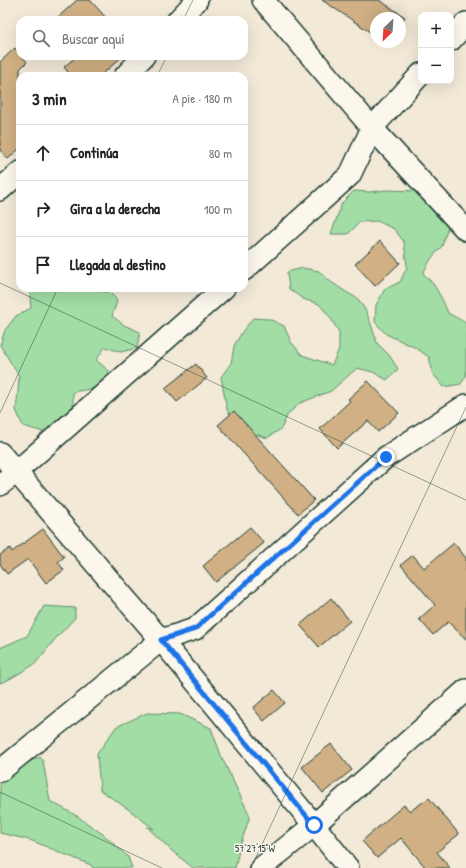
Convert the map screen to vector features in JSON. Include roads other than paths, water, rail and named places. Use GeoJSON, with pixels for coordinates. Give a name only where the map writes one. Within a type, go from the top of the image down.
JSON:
{"type":"FeatureCollection","features":[{"type":"Feature","properties":{"kind":"street"},"geometry":{"type":"LineString","coordinates":[[182,16],[197,0]]}},
{"type":"Feature","properties":{"kind":"street"},"geometry":{"type":"LineString","coordinates":[[263,0],[372,128],[466,230]]}},
{"type":"Feature","properties":{"kind":"street"},"geometry":{"type":"LineString","coordinates":[[454,37],[466,23]]}},
{"type":"Feature","properties":{"kind":"street"},"geometry":{"type":"LineString","coordinates":[[129,72],[140,60]]}},
{"type":"Feature","properties":{"kind":"street"},"geometry":{"type":"LineString","coordinates":[[248,266],[350,176],[372,128],[418,77]]}},
{"type":"Feature","properties":{"kind":"street"},"geometry":{"type":"LineString","coordinates":[[0,190],[16,176]]}},
{"type":"Feature","properties":{"kind":"street"},"geometry":{"type":"LineString","coordinates":[[8,479],[219,292]]}},
{"type":"Feature","properties":{"kind":"street"},"geometry":{"type":"LineString","coordinates":[[0,771],[161,640],[195,629],[386,457],[466,405]]}},
{"type":"Feature","properties":{"kind":"street"},"geometry":{"type":"LineString","coordinates":[[0,453],[8,479],[161,640],[348,868]]}},
{"type":"Feature","properties":{"kind":"street"},"geometry":{"type":"LineString","coordinates":[[261,868],[314,825],[466,690]]}}]}
